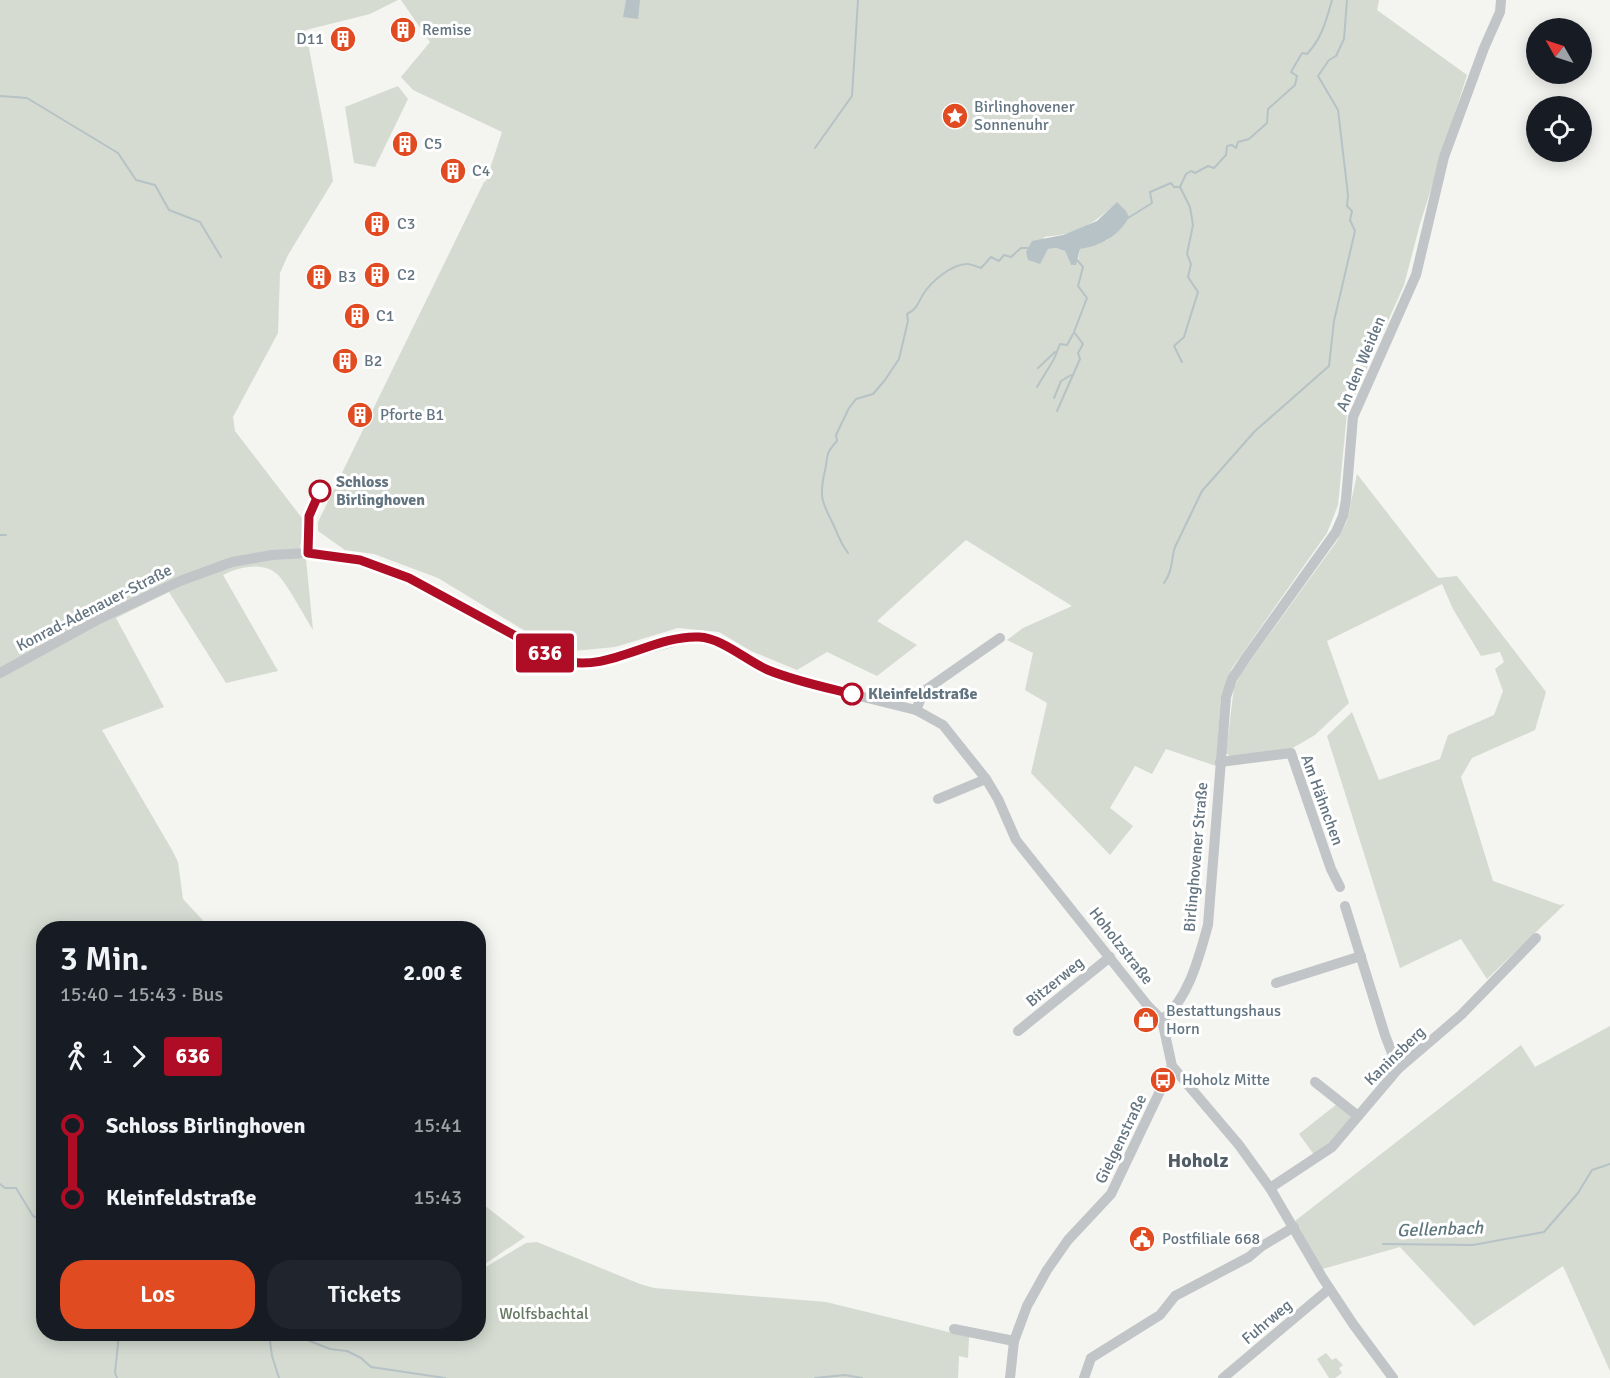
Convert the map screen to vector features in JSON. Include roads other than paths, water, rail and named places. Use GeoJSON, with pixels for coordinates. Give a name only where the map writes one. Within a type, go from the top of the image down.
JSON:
{"type":"FeatureCollection","features":[{"type":"Feature","properties":{"kind":"street","name":"An den Weiden"},"geometry":{"type":"LineString","coordinates":[[1220,760],[1226,697],[1232,679],[1336,532],[1343,516],[1353,417],[1416,275],[1444,157],[1484,48],[1500,12],[1502,0]]}},
{"type":"Feature","properties":{"kind":"street","name":"Konrad-Adenauer-Straße"},"geometry":{"type":"LineString","coordinates":[[0,673],[97,620],[180,581],[232,562],[272,555],[308,553],[360,560],[409,578],[466,607],[536,649],[569,663],[597,663],[668,642],[696,637],[713,639],[728,649]]}},
{"type":"Feature","properties":{"kind":"street"},"geometry":{"type":"LineString","coordinates":[[916,710],[924,691],[1000,638]]}},
{"type":"Feature","properties":{"kind":"street","name":"Hoholzstraße"},"geometry":{"type":"LineString","coordinates":[[728,649],[767,670],[916,710],[943,725],[986,779],[998,798],[1016,840],[1148,1006],[1162,1020]]}},
{"type":"Feature","properties":{"kind":"street","name":"Am Hähnchen"},"geometry":{"type":"LineString","coordinates":[[1220,760],[1291,753],[1330,869],[1340,887]]}},
{"type":"Feature","properties":{"kind":"street","name":"Birlinghovener Straße"},"geometry":{"type":"LineString","coordinates":[[1162,1020],[1175,1009],[1199,957],[1208,925],[1220,760]]}},
{"type":"Feature","properties":{"kind":"street"},"geometry":{"type":"LineString","coordinates":[[938,799],[986,779]]}},
{"type":"Feature","properties":{"kind":"street"},"geometry":{"type":"LineString","coordinates":[[1345,906],[1398,1069]]}},
{"type":"Feature","properties":{"kind":"street","name":"Kaninsberg"},"geometry":{"type":"LineString","coordinates":[[1270,1188],[1332,1148],[1398,1069],[1461,1015],[1536,938]]}},
{"type":"Feature","properties":{"kind":"street"},"geometry":{"type":"LineString","coordinates":[[1276,983],[1361,956]]}},
{"type":"Feature","properties":{"kind":"street","name":"Bitzerweg"},"geometry":{"type":"LineString","coordinates":[[1018,1031],[1110,957]]}},
{"type":"Feature","properties":{"kind":"street"},"geometry":{"type":"LineString","coordinates":[[1162,1020],[1172,1066],[1239,1145],[1270,1188],[1329,1289],[1393,1378]]}},
{"type":"Feature","properties":{"kind":"street","name":"Gielgenstraße"},"geometry":{"type":"LineString","coordinates":[[1010,1378],[1014,1341],[1027,1306],[1047,1270],[1068,1240],[1112,1194],[1172,1066]]}},
{"type":"Feature","properties":{"kind":"street"},"geometry":{"type":"LineString","coordinates":[[1316,1082],[1358,1116]]}},
{"type":"Feature","properties":{"kind":"street"},"geometry":{"type":"LineString","coordinates":[[1084,1378],[1091,1358],[1160,1315],[1174,1296],[1249,1257],[1262,1246],[1294,1227]]}},
{"type":"Feature","properties":{"kind":"street","name":"Fuhrweg"},"geometry":{"type":"LineString","coordinates":[[1223,1378],[1329,1289]]}},
{"type":"Feature","properties":{"kind":"street"},"geometry":{"type":"LineString","coordinates":[[954,1329],[1014,1341]]}},
{"type":"Feature","properties":{"kind":"waterway"},"geometry":{"type":"LineString","coordinates":[[815,148],[852,96],[858,0]]}},
{"type":"Feature","properties":{"kind":"waterway"},"geometry":{"type":"LineString","coordinates":[[1128,218],[1152,203],[1150,192],[1171,183],[1174,187],[1180,187],[1186,174],[1191,171],[1195,173],[1208,166],[1214,168],[1226,155],[1227,146],[1232,145],[1236,148],[1238,142],[1249,139],[1267,123],[1268,109],[1295,85],[1297,76],[1291,72],[1302,53],[1307,54],[1316,42],[1323,29],[1332,0]]}},
{"type":"Feature","properties":{"kind":"waterway"},"geometry":{"type":"LineString","coordinates":[[1164,583],[1170,570],[1175,547],[1202,491],[1255,431],[1329,366],[1334,321],[1355,231],[1350,220],[1352,211],[1347,206],[1348,195],[1338,110],[1318,76],[1329,60],[1336,56],[1344,39],[1347,0]]}},
{"type":"Feature","properties":{"kind":"waterway"},"geometry":{"type":"LineString","coordinates":[[0,96],[27,98],[118,153],[136,180],[155,185],[169,210],[200,222],[221,257]]}},
{"type":"Feature","properties":{"kind":"waterway"},"geometry":{"type":"LineString","coordinates":[[1180,187],[1190,207],[1193,225],[1187,254],[1191,264],[1188,277],[1198,292],[1184,337],[1174,346],[1182,362]]}},
{"type":"Feature","properties":{"kind":"waterway"},"geometry":{"type":"LineString","coordinates":[[848,553],[824,506],[822,490],[828,454],[837,441],[836,435],[849,408],[856,399],[873,394],[899,359],[908,321],[907,314],[916,308],[932,283],[955,267],[969,264],[981,268],[991,257],[999,261],[1004,255],[1011,257],[1021,248],[1028,248]]}},
{"type":"Feature","properties":{"kind":"waterway"},"geometry":{"type":"LineString","coordinates":[[1057,411],[1080,359],[1078,353],[1083,344],[1074,332],[1087,298],[1078,286],[1083,267],[1077,260]]}},
{"type":"Feature","properties":{"kind":"waterway"},"geometry":{"type":"LineString","coordinates":[[1037,387],[1060,344],[1067,345],[1073,334]]}},
{"type":"Feature","properties":{"kind":"waterway"},"geometry":{"type":"LineString","coordinates":[[1038,368],[1055,352]]}},
{"type":"Feature","properties":{"kind":"waterway"},"geometry":{"type":"LineString","coordinates":[[1054,398],[1061,381],[1071,375]]}},
{"type":"Feature","properties":{"kind":"waterway"},"geometry":{"type":"LineString","coordinates":[[0,535],[6,535]]}},
{"type":"Feature","properties":{"kind":"waterway","name":"Gellenbach"},"geometry":{"type":"LineString","coordinates":[[1383,1244],[1473,1245],[1544,1232],[1578,1193],[1592,1170],[1610,1164]]}},
{"type":"Feature","properties":{"kind":"waterway"},"geometry":{"type":"LineString","coordinates":[[0,1184],[5,1188],[16,1188],[36,1217]]}},
{"type":"Feature","properties":{"kind":"waterway"},"geometry":{"type":"LineString","coordinates":[[117,1378],[115,1373],[118,1341]]}},
{"type":"Feature","properties":{"kind":"waterway"},"geometry":{"type":"LineString","coordinates":[[270,1341],[279,1378]]}},
{"type":"Feature","properties":{"kind":"waterway"},"geometry":{"type":"LineString","coordinates":[[310,1341],[330,1349],[347,1351],[361,1358],[371,1367],[445,1378]]}},
{"type":"Feature","properties":{"kind":"waterway"},"geometry":{"type":"LineString","coordinates":[[815,1378],[845,1375],[862,1378]]}},
{"type":"Feature","properties":{"kind":"place","name":"Remise"},"geometry":{"type":"Point","coordinates":[403,30]}},
{"type":"Feature","properties":{"kind":"place","name":"D11"},"geometry":{"type":"Point","coordinates":[343,39]}},
{"type":"Feature","properties":{"kind":"place","name":"Birlinghovener Sonnenuhr"},"geometry":{"type":"Point","coordinates":[955,116]}},
{"type":"Feature","properties":{"kind":"place","name":"C5"},"geometry":{"type":"Point","coordinates":[405,144]}},
{"type":"Feature","properties":{"kind":"place","name":"C4"},"geometry":{"type":"Point","coordinates":[453,171]}},
{"type":"Feature","properties":{"kind":"place","name":"C3"},"geometry":{"type":"Point","coordinates":[377,224]}},
{"type":"Feature","properties":{"kind":"place","name":"C2"},"geometry":{"type":"Point","coordinates":[377,275]}},
{"type":"Feature","properties":{"kind":"place","name":"B3"},"geometry":{"type":"Point","coordinates":[319,277]}},
{"type":"Feature","properties":{"kind":"place","name":"C1"},"geometry":{"type":"Point","coordinates":[357,316]}},
{"type":"Feature","properties":{"kind":"place","name":"B2"},"geometry":{"type":"Point","coordinates":[345,361]}},
{"type":"Feature","properties":{"kind":"place","name":"Pforte B1"},"geometry":{"type":"Point","coordinates":[360,415]}},
{"type":"Feature","properties":{"kind":"place","name":"Schloss Birlinghoven"},"geometry":{"type":"Point","coordinates":[320,491]}},
{"type":"Feature","properties":{"kind":"place","name":"Kleinfeldstraße"},"geometry":{"type":"Point","coordinates":[852,694]}},
{"type":"Feature","properties":{"kind":"place","name":"Bestattungshaus Horn"},"geometry":{"type":"Point","coordinates":[1146,1020]}},
{"type":"Feature","properties":{"kind":"place","name":"Hoholz Mitte"},"geometry":{"type":"Point","coordinates":[1163,1080]}},
{"type":"Feature","properties":{"kind":"place","name":"Postfiliale 668"},"geometry":{"type":"Point","coordinates":[1142,1239]}},
{"type":"Feature","properties":{"kind":"district","name":"Hoholz"},"geometry":{"type":"Point","coordinates":[1198,1160]}},
{"type":"Feature","properties":{"kind":"park label","name":"Wolfsbachtal"},"geometry":{"type":"Point","coordinates":[544,1314]}}]}
